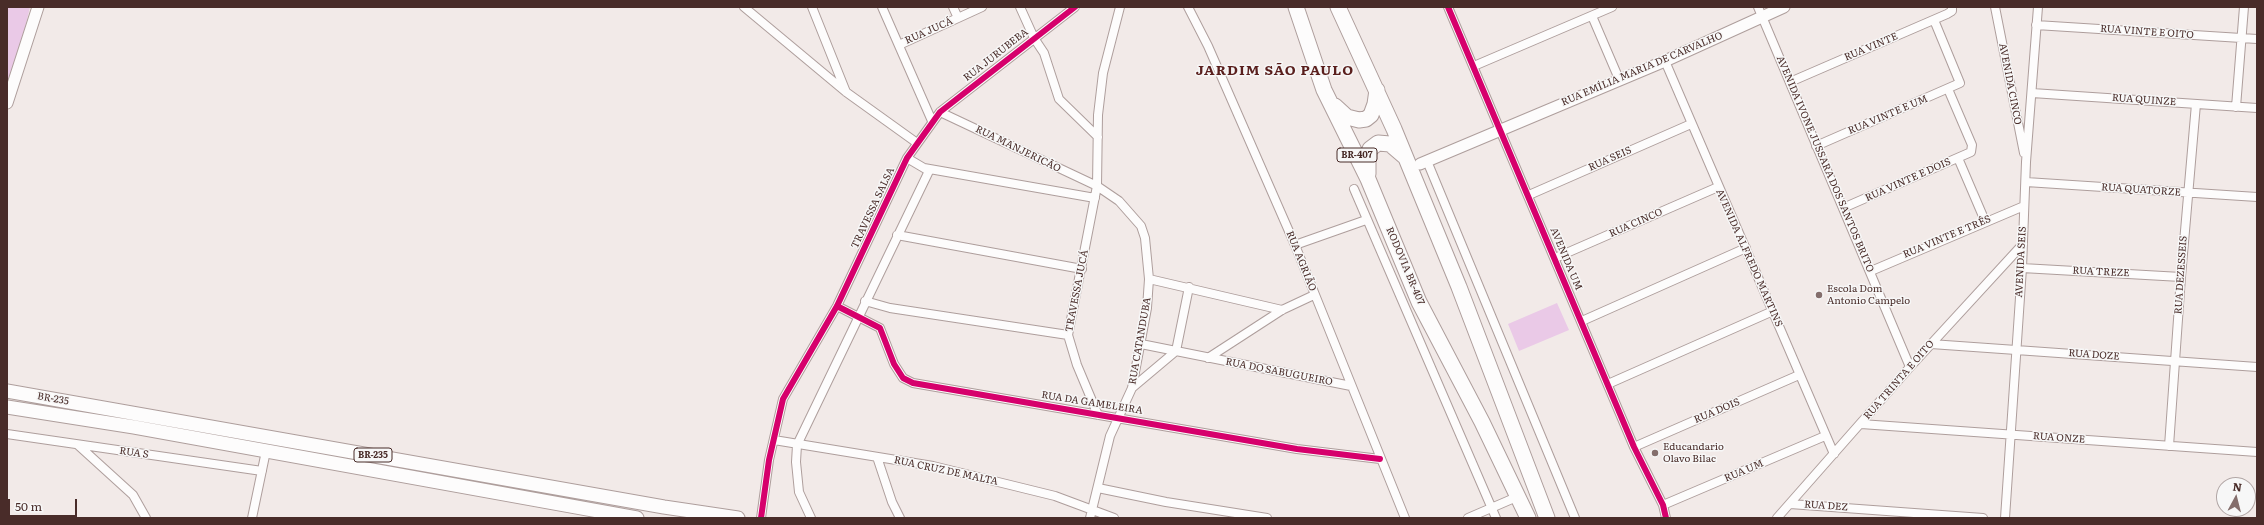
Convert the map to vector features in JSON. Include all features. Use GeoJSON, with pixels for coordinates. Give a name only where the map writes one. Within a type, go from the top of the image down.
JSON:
{"type":"FeatureCollection","features":[{"type":"Feature","properties":{"kind":"highway","name":"RODOVIA BR-407"},"geometry":{"type":"LineString","coordinates":[[1296,7],[1324,90],[1368,179],[1419,302],[1519,496],[1528,518]]}},
{"type":"Feature","properties":{"kind":"highway"},"geometry":{"type":"LineString","coordinates":[[1338,7],[1377,90],[1458,287],[1547,518]]}},
{"type":"Feature","properties":{"kind":"highway"},"geometry":{"type":"LineString","coordinates":[[1324,90],[1342,114],[1359,120],[1370,115],[1376,104],[1377,90]]}},
{"type":"Feature","properties":{"kind":"highway"},"geometry":{"type":"LineString","coordinates":[[1368,179],[1366,164],[1368,156],[1370,149],[1378,143],[1390,144],[1404,156]]}},
{"type":"Feature","properties":{"kind":"main road","name":"BR-235"},"geometry":{"type":"LineString","coordinates":[[7,391],[664,507],[738,518]]}},
{"type":"Feature","properties":{"kind":"main road","name":"BR-235"},"geometry":{"type":"LineString","coordinates":[[7,407],[266,451],[637,518]]}},
{"type":"Feature","properties":{"kind":"street"},"geometry":{"type":"LineString","coordinates":[[7,103],[38,7]]}},
{"type":"Feature","properties":{"kind":"street"},"geometry":{"type":"LineString","coordinates":[[744,7],[846,92],[917,143]]}},
{"type":"Feature","properties":{"kind":"street"},"geometry":{"type":"LineString","coordinates":[[812,7],[846,92]]}},
{"type":"Feature","properties":{"kind":"street"},"geometry":{"type":"LineString","coordinates":[[882,7],[932,121]]}},
{"type":"Feature","properties":{"kind":"street"},"geometry":{"type":"LineString","coordinates":[[953,7],[958,18]]}},
{"type":"Feature","properties":{"kind":"street","name":"RUA JUCÁ"},"geometry":{"type":"LineString","coordinates":[[899,45],[982,7]]}},
{"type":"Feature","properties":{"kind":"street"},"geometry":{"type":"LineString","coordinates":[[1020,7],[1034,38],[1044,53],[1059,98],[1098,137]]}},
{"type":"Feature","properties":{"kind":"street","name":"RUA JURUBEBA"},"geometry":{"type":"LineString","coordinates":[[932,121],[940,112],[1074,7]]}},
{"type":"Feature","properties":{"kind":"street","name":"TRAVESSA JUCÁ"},"geometry":{"type":"LineString","coordinates":[[1098,415],[1077,365],[1068,335],[1097,186],[1098,137],[1103,73],[1120,7]]}},
{"type":"Feature","properties":{"kind":"street","name":"RUA AGRIÃO"},"geometry":{"type":"LineString","coordinates":[[1188,7],[1208,46],[1295,245],[1405,518]]}},
{"type":"Feature","properties":{"kind":"street","name":"AVENIDA UM"},"geometry":{"type":"LineString","coordinates":[[1448,7],[1529,195],[1634,447],[1663,505],[1666,518]]}},
{"type":"Feature","properties":{"kind":"street"},"geometry":{"type":"LineString","coordinates":[[1474,66],[1612,7]]}},
{"type":"Feature","properties":{"kind":"street","name":"RUA EMÍLIA MARIA DE CARVALHO"},"geometry":{"type":"LineString","coordinates":[[1423,163],[1618,79],[1665,61],[1760,12],[1784,7]]}},
{"type":"Feature","properties":{"kind":"street","name":"AVENIDA CINCO"},"geometry":{"type":"LineString","coordinates":[[1995,7],[2026,162]]}},
{"type":"Feature","properties":{"kind":"street","name":"AVENIDA SEIS"},"geometry":{"type":"LineString","coordinates":[[2006,518],[2010,435],[2022,268],[2026,162],[2038,7]]}},
{"type":"Feature","properties":{"kind":"street"},"geometry":{"type":"LineString","coordinates":[[2236,107],[2244,7]]}},
{"type":"Feature","properties":{"kind":"street","name":"RUA VINTE"},"geometry":{"type":"LineString","coordinates":[[1790,82],[1934,20],[1952,9]]}},
{"type":"Feature","properties":{"kind":"street","name":"AVENIDA IVONE JUSSARA DOS SANTOS BRITO"},"geometry":{"type":"LineString","coordinates":[[1760,12],[1816,146],[1871,271],[1910,367]]}},
{"type":"Feature","properties":{"kind":"street"},"geometry":{"type":"LineString","coordinates":[[1592,16],[1618,79]]}},
{"type":"Feature","properties":{"kind":"street","name":"RUA VINTE E UM"},"geometry":{"type":"LineString","coordinates":[[1816,146],[1960,83],[1934,20]]}},
{"type":"Feature","properties":{"kind":"street","name":"RUA VINTE E OITO"},"geometry":{"type":"LineString","coordinates":[[2036,25],[2257,39]]}},
{"type":"Feature","properties":{"kind":"street","name":"AVENIDA ALFREDO MARTINS"},"geometry":{"type":"LineString","coordinates":[[1665,61],[1834,454]]}},
{"type":"Feature","properties":{"kind":"street","name":"RUA VINTE E DOIS"},"geometry":{"type":"LineString","coordinates":[[1843,208],[1958,158],[1972,150],[1972,145],[1948,89]]}},
{"type":"Feature","properties":{"kind":"street","name":"RUA QUINZE"},"geometry":{"type":"LineString","coordinates":[[2032,92],[2257,108]]}},
{"type":"Feature","properties":{"kind":"street","name":"RUA DEZESSEIS"},"geometry":{"type":"LineString","coordinates":[[2170,446],[2181,277],[2196,104]]}},
{"type":"Feature","properties":{"kind":"street","name":"RUA MANJERICÃO"},"geometry":{"type":"LineString","coordinates":[[940,112],[1097,186]]}},
{"type":"Feature","properties":{"kind":"street","name":"TRAVESSA SALSA"},"geometry":{"type":"LineString","coordinates":[[837,306],[908,158],[932,121]]}},
{"type":"Feature","properties":{"kind":"street","name":"RUA SEIS"},"geometry":{"type":"LineString","coordinates":[[1529,195],[1691,124]]}},
{"type":"Feature","properties":{"kind":"street"},"geometry":{"type":"LineString","coordinates":[[908,158],[926,169],[1095,198]]}},
{"type":"Feature","properties":{"kind":"street"},"geometry":{"type":"LineString","coordinates":[[1958,158],[1985,221]]}},
{"type":"Feature","properties":{"kind":"street"},"geometry":{"type":"LineString","coordinates":[[1423,163],[1574,518]]}},
{"type":"Feature","properties":{"kind":"street"},"geometry":{"type":"LineString","coordinates":[[811,518],[800,492],[796,462],[798,445],[897,235],[926,169]]}},
{"type":"Feature","properties":{"kind":"street","name":"RUA QUATORZE"},"geometry":{"type":"LineString","coordinates":[[2026,182],[2257,197]]}},
{"type":"Feature","properties":{"kind":"street","name":"RUA CATANDUBA"},"geometry":{"type":"LineString","coordinates":[[1097,186],[1119,201],[1141,226],[1145,238],[1149,279],[1147,308],[1132,388],[1118,417]]}},
{"type":"Feature","properties":{"kind":"street","name":"RUA CINCO"},"geometry":{"type":"LineString","coordinates":[[1554,258],[1718,187]]}},
{"type":"Feature","properties":{"kind":"street"},"geometry":{"type":"LineString","coordinates":[[1354,189],[1366,220],[1496,518]]}},
{"type":"Feature","properties":{"kind":"street","name":"RUA VINTE E TRÊS"},"geometry":{"type":"LineString","coordinates":[[1871,271],[1985,221],[2024,206]]}},
{"type":"Feature","properties":{"kind":"street"},"geometry":{"type":"LineString","coordinates":[[1295,245],[1366,220]]}},
{"type":"Feature","properties":{"kind":"street"},"geometry":{"type":"LineString","coordinates":[[897,235],[1082,269]]}},
{"type":"Feature","properties":{"kind":"street","name":"RUA TRINTA E OITO"},"geometry":{"type":"LineString","coordinates":[[1777,518],[1910,367],[2022,244]]}},
{"type":"Feature","properties":{"kind":"street"},"geometry":{"type":"LineString","coordinates":[[1582,321],[1746,248]]}},
{"type":"Feature","properties":{"kind":"street","name":"RUA TREZE"},"geometry":{"type":"LineString","coordinates":[[2022,268],[2181,277]]}},
{"type":"Feature","properties":{"kind":"street"},"geometry":{"type":"LineString","coordinates":[[1149,279],[1189,287],[1282,310]]}},
{"type":"Feature","properties":{"kind":"street"},"geometry":{"type":"LineString","coordinates":[[1132,388],[1176,351],[1189,287]]}},
{"type":"Feature","properties":{"kind":"street","name":"RUA DO SABUGUEIRO"},"geometry":{"type":"LineString","coordinates":[[1208,358],[1282,310],[1314,295]]}},
{"type":"Feature","properties":{"kind":"street"},"geometry":{"type":"LineString","coordinates":[[865,301],[890,308],[1068,335]]}},
{"type":"Feature","properties":{"kind":"street"},"geometry":{"type":"LineString","coordinates":[[761,518],[769,460],[783,399],[837,306]]}},
{"type":"Feature","properties":{"kind":"street","name":"RUA DA GAMELEIRA"},"geometry":{"type":"LineString","coordinates":[[837,306],[880,328],[894,364],[903,378],[913,382],[1297,449],[1380,459]]}},
{"type":"Feature","properties":{"kind":"street"},"geometry":{"type":"LineString","coordinates":[[1608,384],[1773,311]]}},
{"type":"Feature","properties":{"kind":"street","name":"RUA DO SABUGUEIRO"},"geometry":{"type":"LineString","coordinates":[[1141,344],[1351,386]]}},
{"type":"Feature","properties":{"kind":"street","name":"RUA DOZE"},"geometry":{"type":"LineString","coordinates":[[1931,344],[2257,367]]}},
{"type":"Feature","properties":{"kind":"street","name":"RUA DOIS"},"geometry":{"type":"LineString","coordinates":[[1634,447],[1799,375]]}},
{"type":"Feature","properties":{"kind":"street"},"geometry":{"type":"LineString","coordinates":[[1090,518],[1110,436],[1118,417]]}},
{"type":"Feature","properties":{"kind":"street","name":"RUA ONZE"},"geometry":{"type":"LineString","coordinates":[[1861,424],[2257,452]]}},
{"type":"Feature","properties":{"kind":"street","name":"RUA S"},"geometry":{"type":"LineString","coordinates":[[7,434],[262,471]]}},
{"type":"Feature","properties":{"kind":"street","name":"RUA UM"},"geometry":{"type":"LineString","coordinates":[[1663,505],[1825,436]]}},
{"type":"Feature","properties":{"kind":"street","name":"RUA CRUZ DE MALTA"},"geometry":{"type":"LineString","coordinates":[[774,440],[933,466],[1055,496],[1114,518]]}},
{"type":"Feature","properties":{"kind":"street"},"geometry":{"type":"LineString","coordinates":[[78,445],[133,495],[146,518]]}},
{"type":"Feature","properties":{"kind":"street"},"geometry":{"type":"LineString","coordinates":[[252,518],[266,451]]}},
{"type":"Feature","properties":{"kind":"street"},"geometry":{"type":"LineString","coordinates":[[878,457],[892,502],[900,518]]}},
{"type":"Feature","properties":{"kind":"street"},"geometry":{"type":"LineString","coordinates":[[1098,488],[1166,502],[1267,518]]}},
{"type":"Feature","properties":{"kind":"street"},"geometry":{"type":"LineString","coordinates":[[1468,518],[1519,496]]}},
{"type":"Feature","properties":{"kind":"street","name":"RUA DEZ"},"geometry":{"type":"LineString","coordinates":[[1790,504],[1983,518]]}},
{"type":"Feature","properties":{"kind":"shaded area"},"geometry":{"type":"Polygon","coordinates":[[[7,7],[30,7],[7,104],[7,7]]]}},
{"type":"Feature","properties":{"kind":"shaded area"},"geometry":{"type":"Polygon","coordinates":[[[1557,303],[1569,330],[1519,351],[1508,324],[1557,303]]]}},
{"type":"Feature","properties":{"kind":"cycle path"},"geometry":{"type":"LineString","coordinates":[[761,518],[769,460],[783,399],[837,306],[907,158],[940,112],[1075,7]]}},
{"type":"Feature","properties":{"kind":"cycle path"},"geometry":{"type":"LineString","coordinates":[[1448,7],[1634,447],[1663,505],[1666,518]]}},
{"type":"Feature","properties":{"kind":"cycle path"},"geometry":{"type":"LineString","coordinates":[[837,306],[880,328],[894,364],[903,378],[913,383],[1297,449],[1380,459]]}},
{"type":"Feature","properties":{"kind":"place","name":"Escola Dom Antonio Campelo"},"geometry":{"type":"Point","coordinates":[1819,295]}},
{"type":"Feature","properties":{"kind":"place","name":"Educandario Olavo Bilac"},"geometry":{"type":"Point","coordinates":[1655,453]}},
{"type":"Feature","properties":{"kind":"district","name":"JARDIM SÃO PAULO"},"geometry":{"type":"Point","coordinates":[1275,71]}}]}
